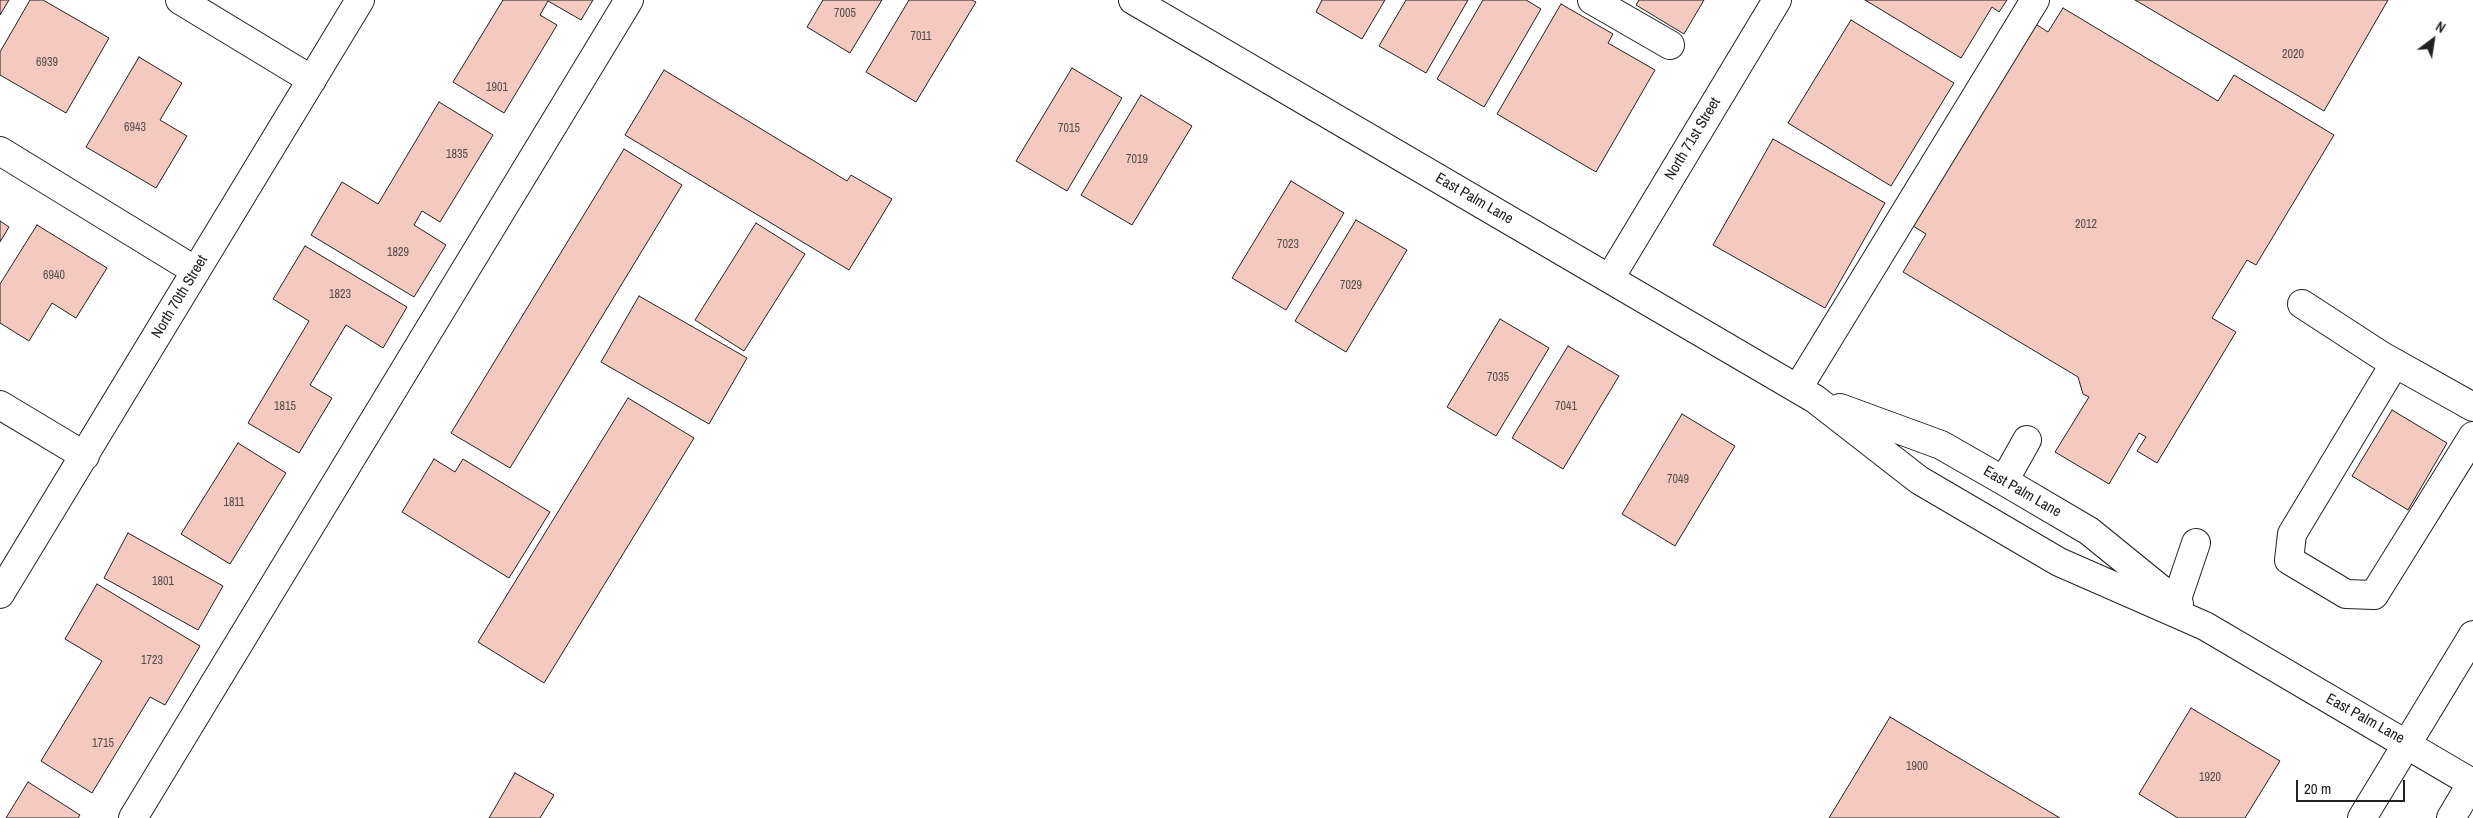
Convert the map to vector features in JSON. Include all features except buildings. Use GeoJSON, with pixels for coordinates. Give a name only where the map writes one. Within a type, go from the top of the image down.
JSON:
{"type":"FeatureCollection","features":[{"type":"Feature","properties":{"kind":"street"},"geometry":{"type":"LineString","coordinates":[[180,0],[312,80]]}},
{"type":"Feature","properties":{"kind":"street","name":"North 70th Street"},"geometry":{"type":"LineString","coordinates":[[0,594],[360,0]]}},
{"type":"Feature","properties":{"kind":"street"},"geometry":{"type":"LineString","coordinates":[[133,818],[629,0]]}},
{"type":"Feature","properties":{"kind":"street","name":"East Palm Lane"},"geometry":{"type":"LineString","coordinates":[[1133,0],[1807,394],[1919,480],[2059,562],[2174,607],[2472,782]]}},
{"type":"Feature","properties":{"kind":"street"},"geometry":{"type":"LineString","coordinates":[[1592,0],[1670,45]]}},
{"type":"Feature","properties":{"kind":"street","name":"North 71st Street"},"geometry":{"type":"LineString","coordinates":[[1610,278],[1777,0]]}},
{"type":"Feature","properties":{"kind":"street"},"geometry":{"type":"LineString","coordinates":[[1807,394],[2035,0]]}},
{"type":"Feature","properties":{"kind":"street"},"geometry":{"type":"LineString","coordinates":[[0,151],[196,271]]}},
{"type":"Feature","properties":{"kind":"street"},"geometry":{"type":"LineString","coordinates":[[2302,304],[2395,363],[2473,407]]}},
{"type":"Feature","properties":{"kind":"street"},"geometry":{"type":"LineString","coordinates":[[2395,363],[2292,534],[2289,560],[2346,594],[2374,595],[2473,436]]}},
{"type":"Feature","properties":{"kind":"street","name":"East Palm Lane"},"geometry":{"type":"LineString","coordinates":[[1807,394],[1941,445],[2004,481],[2089,531],[2174,607]]}},
{"type":"Feature","properties":{"kind":"street"},"geometry":{"type":"LineString","coordinates":[[0,404],[85,456]]}},
{"type":"Feature","properties":{"kind":"street"},"geometry":{"type":"LineString","coordinates":[[2004,481],[2027,440]]}},
{"type":"Feature","properties":{"kind":"street"},"geometry":{"type":"LineString","coordinates":[[2174,607],[2196,543]]}},
{"type":"Feature","properties":{"kind":"street"},"geometry":{"type":"LineString","coordinates":[[2362,818],[2473,635]]}},
{"type":"Feature","properties":{"kind":"street"},"geometry":{"type":"LineString","coordinates":[[2450,818],[2472,782]]}}]}
